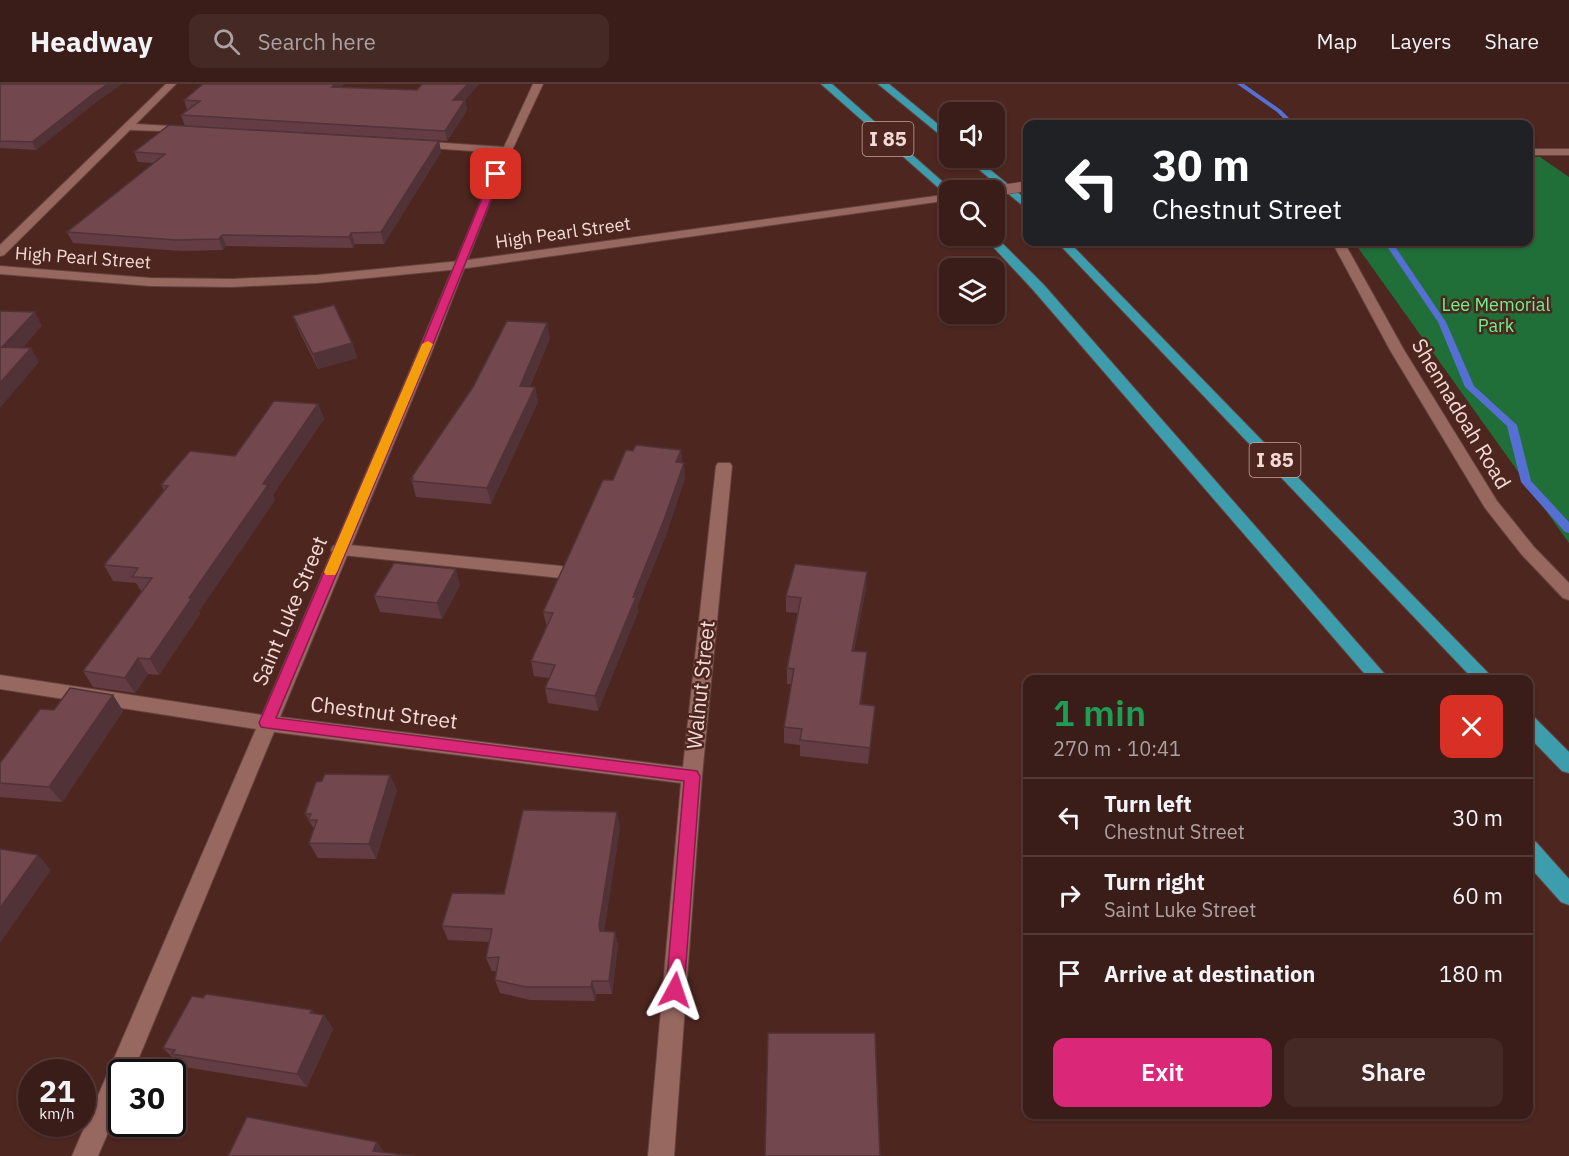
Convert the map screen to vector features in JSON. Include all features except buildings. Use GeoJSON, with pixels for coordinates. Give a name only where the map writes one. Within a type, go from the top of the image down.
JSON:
{"type":"FeatureCollection","features":[{"type":"Feature","properties":{"kind":"highway","name":"I 85"},"geometry":{"type":"LineString","coordinates":[[826,84],[939,186]]}},
{"type":"Feature","properties":{"kind":"highway","name":"I 85"},"geometry":{"type":"LineString","coordinates":[[883,84],[939,131]]}},
{"type":"Feature","properties":{"kind":"highway"},"geometry":{"type":"LineString","coordinates":[[982,168],[1023,203]]}},
{"type":"Feature","properties":{"kind":"highway"},"geometry":{"type":"LineString","coordinates":[[999,246],[1039,288],[1377,675]]}},
{"type":"Feature","properties":{"kind":"highway","name":"I 85"},"geometry":{"type":"LineString","coordinates":[[1067,246],[1481,675]]}},
{"type":"Feature","properties":{"kind":"highway"},"geometry":{"type":"LineString","coordinates":[[1533,728],[1569,765]]}},
{"type":"Feature","properties":{"kind":"highway"},"geometry":{"type":"LineString","coordinates":[[1533,855],[1569,895]]}},
{"type":"Feature","properties":{"kind":"street"},"geometry":{"type":"LineString","coordinates":[[0,252],[171,84]]}},
{"type":"Feature","properties":{"kind":"street","name":"Saint Luke Street"},"geometry":{"type":"LineString","coordinates":[[85,1156],[508,150],[538,84]]}},
{"type":"Feature","properties":{"kind":"street"},"geometry":{"type":"LineString","coordinates":[[126,127],[198,131]]}},
{"type":"Feature","properties":{"kind":"street"},"geometry":{"type":"LineString","coordinates":[[400,143],[508,150]]}},
{"type":"Feature","properties":{"kind":"street"},"geometry":{"type":"LineString","coordinates":[[1533,152],[1569,152]]}},
{"type":"Feature","properties":{"kind":"street"},"geometry":{"type":"LineString","coordinates":[[1005,189],[1023,187]]}},
{"type":"Feature","properties":{"kind":"street","name":"High Pearl Street"},"geometry":{"type":"LineString","coordinates":[[0,270],[150,282],[232,283],[317,279],[460,265],[939,198]]}},
{"type":"Feature","properties":{"kind":"street","name":"Shennadoah Road"},"geometry":{"type":"LineString","coordinates":[[1340,246],[1397,350],[1491,504],[1528,551],[1569,594]]}},
{"type":"Feature","properties":{"kind":"street","name":"Walnut Street"},"geometry":{"type":"LineString","coordinates":[[661,1156],[692,776],[724,466]]}},
{"type":"Feature","properties":{"kind":"street"},"geometry":{"type":"LineString","coordinates":[[339,550],[561,572]]}},
{"type":"Feature","properties":{"kind":"street","name":"Chestnut Street"},"geometry":{"type":"LineString","coordinates":[[0,682],[267,723],[692,776]]}},
{"type":"Feature","properties":{"kind":"green space","name":"Lee Memorial Park"},"geometry":{"type":"Polygon","coordinates":[[[1533,157],[1540,157],[1569,177],[1569,543],[1357,246],[1533,246],[1533,157]]]}},
{"type":"Feature","properties":{"kind":"waterway"},"geometry":{"type":"LineString","coordinates":[[1240,84],[1288,120]]}},
{"type":"Feature","properties":{"kind":"waterway"},"geometry":{"type":"LineString","coordinates":[[1391,246],[1442,322],[1470,387],[1512,425],[1526,482],[1569,529]]}},
{"type":"Feature","properties":{"kind":"slow traffic"},"geometry":{"type":"LineString","coordinates":[[330,572],[428,344]]}},
{"type":"Feature","properties":{"kind":"route"},"geometry":{"type":"LineString","coordinates":[[496,174],[424,354],[267,723],[692,776],[675,990]]}}]}
